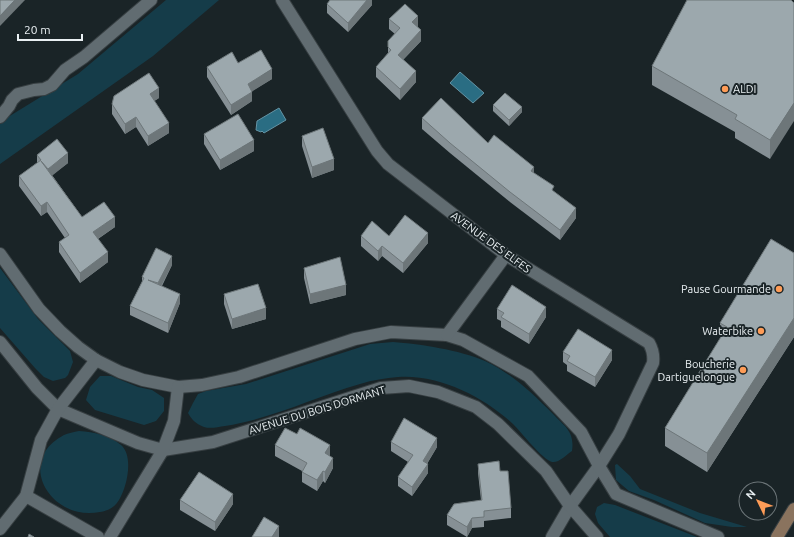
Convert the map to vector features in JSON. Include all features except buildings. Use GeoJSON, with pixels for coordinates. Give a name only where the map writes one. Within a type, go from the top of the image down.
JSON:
{"type":"FeatureCollection","features":[{"type":"Feature","properties":{"kind":"main road"},"geometry":{"type":"LineString","coordinates":[[777,537],[794,509]]}},
{"type":"Feature","properties":{"kind":"street"},"geometry":{"type":"LineString","coordinates":[[0,117],[18,94],[44,89],[52,85],[65,70],[84,57],[151,0]]}},
{"type":"Feature","properties":{"kind":"street","name":"AVENUE DES ELFES"},"geometry":{"type":"LineString","coordinates":[[282,0],[377,151],[388,164],[506,256],[649,343],[653,350],[653,362],[619,434],[599,466]]}},
{"type":"Feature","properties":{"kind":"street"},"geometry":{"type":"LineString","coordinates":[[0,254],[39,308],[60,331],[78,347],[96,360],[120,372],[143,380],[178,387],[202,385],[239,377],[355,340],[391,332],[447,335],[463,340],[528,376],[581,432],[616,494],[718,537]]}},
{"type":"Feature","properties":{"kind":"street"},"geometry":{"type":"LineString","coordinates":[[447,335],[506,256]]}},
{"type":"Feature","properties":{"kind":"street","name":"AVENUE DU BOIS DORMANT"},"geometry":{"type":"LineString","coordinates":[[0,342],[37,388],[58,408],[138,443],[163,450],[213,442],[381,388],[409,386],[438,392],[476,407],[498,424],[546,471],[570,506],[597,537]]}},
{"type":"Feature","properties":{"kind":"street"},"geometry":{"type":"LineString","coordinates":[[0,528],[26,496],[41,440],[58,408],[96,360]]}},
{"type":"Feature","properties":{"kind":"street"},"geometry":{"type":"LineString","coordinates":[[110,537],[163,450],[174,421],[178,387]]}},
{"type":"Feature","properties":{"kind":"street"},"geometry":{"type":"LineString","coordinates":[[552,537],[570,506],[599,466]]}},
{"type":"Feature","properties":{"kind":"street"},"geometry":{"type":"LineString","coordinates":[[26,496],[98,537]]}},
{"type":"Feature","properties":{"kind":"shaded area"},"geometry":{"type":"Polygon","coordinates":[[[166,0],[219,0],[153,56],[0,164],[0,122],[78,74],[166,0]]]}},
{"type":"Feature","properties":{"kind":"shaded area"},"geometry":{"type":"Polygon","coordinates":[[[460,72],[484,93],[473,103],[450,83],[460,72]]]}},
{"type":"Feature","properties":{"kind":"shaded area"},"geometry":{"type":"Polygon","coordinates":[[[279,108],[286,120],[264,133],[256,130],[257,121],[279,108]]]}},
{"type":"Feature","properties":{"kind":"shaded area"},"geometry":{"type":"Polygon","coordinates":[[[0,268],[38,319],[70,351],[73,362],[68,375],[65,378],[53,381],[44,377],[0,328],[0,268]]]}},
{"type":"Feature","properties":{"kind":"shaded area"},"geometry":{"type":"Polygon","coordinates":[[[393,342],[428,346],[464,354],[485,361],[504,371],[529,391],[568,429],[572,438],[572,451],[560,460],[552,462],[543,456],[513,424],[475,396],[445,383],[414,377],[393,377],[370,381],[259,418],[220,427],[209,428],[201,426],[194,422],[188,413],[198,394],[206,391],[246,384],[370,344],[393,342]]]}},
{"type":"Feature","properties":{"kind":"shaded area"},"geometry":{"type":"Polygon","coordinates":[[[100,376],[111,376],[138,387],[152,390],[164,398],[164,411],[156,421],[144,425],[95,410],[86,400],[90,387],[100,376]]]}},
{"type":"Feature","properties":{"kind":"shaded area"},"geometry":{"type":"Polygon","coordinates":[[[79,431],[106,436],[121,445],[125,450],[128,472],[125,487],[119,500],[115,505],[106,511],[82,513],[67,508],[54,499],[45,487],[40,473],[42,459],[49,446],[64,435],[79,431]]]}},
{"type":"Feature","properties":{"kind":"shaded area"},"geometry":{"type":"Polygon","coordinates":[[[617,464],[630,476],[640,489],[700,513],[747,527],[732,527],[705,523],[654,500],[629,491],[616,480],[615,465],[617,464]]]}},
{"type":"Feature","properties":{"kind":"shaded area"},"geometry":{"type":"Polygon","coordinates":[[[604,503],[615,505],[697,537],[610,537],[598,523],[595,514],[597,507],[604,503]]]}},
{"type":"Feature","properties":{"kind":"place","name":"ALDI"},"geometry":{"type":"Point","coordinates":[725,89]}},
{"type":"Feature","properties":{"kind":"place","name":"Pause Gourmande"},"geometry":{"type":"Point","coordinates":[779,289]}},
{"type":"Feature","properties":{"kind":"place","name":"Waterbike"},"geometry":{"type":"Point","coordinates":[761,331]}},
{"type":"Feature","properties":{"kind":"place","name":"Boucherie Dartiguelongue"},"geometry":{"type":"Point","coordinates":[743,370]}}]}
